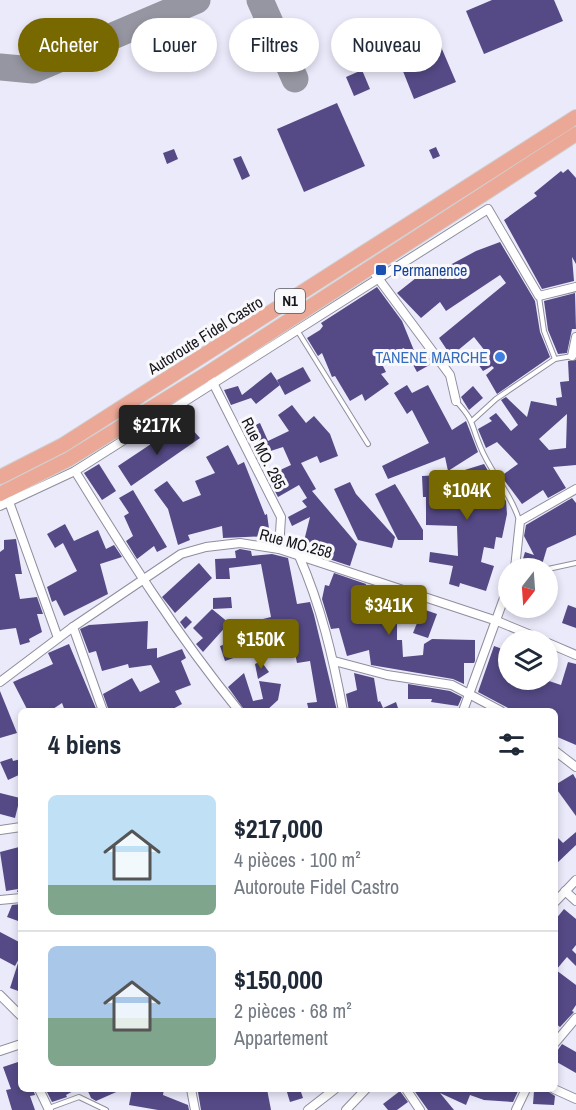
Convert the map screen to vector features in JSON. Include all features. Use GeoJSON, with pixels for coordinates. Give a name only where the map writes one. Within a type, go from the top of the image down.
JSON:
{"type":"FeatureCollection","features":[{"type":"Feature","properties":{"kind":"highway","name":"Autoroute Fidel Castro"},"geometry":{"type":"LineString","coordinates":[[0,477],[63,445],[576,117]]}},
{"type":"Feature","properties":{"kind":"highway","name":"Autoroute Fidel Castro"},"geometry":{"type":"LineString","coordinates":[[3,499],[210,378],[374,273],[576,134]]}},
{"type":"Feature","properties":{"kind":"street"},"geometry":{"type":"LineString","coordinates":[[58,638],[3,499],[75,471],[210,378],[296,329],[374,273],[488,209],[539,296],[576,287],[576,292]]}},
{"type":"Feature","properties":{"kind":"street"},"geometry":{"type":"LineString","coordinates":[[374,273],[450,375],[456,401]]}},
{"type":"Feature","properties":{"kind":"street"},"geometry":{"type":"LineString","coordinates":[[574,355],[576,337]]}},
{"type":"Feature","properties":{"kind":"street","name":"Rue MO. 285"},"geometry":{"type":"LineString","coordinates":[[210,378],[281,517],[279,549]]}},
{"type":"Feature","properties":{"kind":"street"},"geometry":{"type":"LineString","coordinates":[[75,471],[141,580],[201,665],[237,708]]}},
{"type":"Feature","properties":{"kind":"street"},"geometry":{"type":"LineString","coordinates":[[516,558],[520,521],[576,489]]}},
{"type":"Feature","properties":{"kind":"street","name":"Rue MO.258"},"geometry":{"type":"LineString","coordinates":[[0,682],[73,627],[181,555],[206,547],[240,543],[279,549],[518,630]]}},
{"type":"Feature","properties":{"kind":"street"},"geometry":{"type":"LineString","coordinates":[[299,556],[315,592],[334,661],[342,708]]}},
{"type":"Feature","properties":{"kind":"street"},"geometry":{"type":"LineString","coordinates":[[464,708],[498,615]]}},
{"type":"Feature","properties":{"kind":"street"},"geometry":{"type":"LineString","coordinates":[[73,627],[101,708]]}},
{"type":"Feature","properties":{"kind":"street"},"geometry":{"type":"LineString","coordinates":[[558,647],[576,655]]}},
{"type":"Feature","properties":{"kind":"street"},"geometry":{"type":"LineString","coordinates":[[334,661],[387,675],[452,686],[470,693],[496,708]]}},
{"type":"Feature","properties":{"kind":"street"},"geometry":{"type":"LineString","coordinates":[[558,753],[576,767]]}},
{"type":"Feature","properties":{"kind":"street"},"geometry":{"type":"LineString","coordinates":[[0,830],[18,827]]}},
{"type":"Feature","properties":{"kind":"street"},"geometry":{"type":"LineString","coordinates":[[558,897],[576,880]]}},
{"type":"Feature","properties":{"kind":"street"},"geometry":{"type":"LineString","coordinates":[[565,891],[576,901]]}},
{"type":"Feature","properties":{"kind":"street"},"geometry":{"type":"LineString","coordinates":[[0,900],[18,898]]}},
{"type":"Feature","properties":{"kind":"street"},"geometry":{"type":"LineString","coordinates":[[0,995],[18,1013]]}},
{"type":"Feature","properties":{"kind":"street"},"geometry":{"type":"LineString","coordinates":[[558,1039],[576,1018]]}},
{"type":"Feature","properties":{"kind":"street"},"geometry":{"type":"LineString","coordinates":[[0,1052],[18,1044]]}},
{"type":"Feature","properties":{"kind":"street"},"geometry":{"type":"LineString","coordinates":[[558,1091],[576,1099]]}},
{"type":"Feature","properties":{"kind":"street"},"geometry":{"type":"LineString","coordinates":[[40,1092],[49,1109]]}},
{"type":"Feature","properties":{"kind":"street"},"geometry":{"type":"LineString","coordinates":[[192,1092],[195,1110]]}},
{"type":"Feature","properties":{"kind":"street"},"geometry":{"type":"LineString","coordinates":[[308,1110],[330,1092]]}},
{"type":"Feature","properties":{"kind":"street"},"geometry":{"type":"LineString","coordinates":[[346,1110],[363,1092]]}},
{"type":"Feature","properties":{"kind":"street"},"geometry":{"type":"LineString","coordinates":[[408,1092],[420,1110]]}},
{"type":"Feature","properties":{"kind":"street"},"geometry":{"type":"LineString","coordinates":[[516,1110],[525,1092]]}},
{"type":"Feature","properties":{"kind":"lane"},"geometry":{"type":"LineString","coordinates":[[539,296],[544,331],[555,359]]}},
{"type":"Feature","properties":{"kind":"lane"},"geometry":{"type":"LineString","coordinates":[[296,329],[368,444]]}},
{"type":"Feature","properties":{"kind":"lane"},"geometry":{"type":"LineString","coordinates":[[473,420],[496,399],[555,359],[574,355]]}},
{"type":"Feature","properties":{"kind":"lane"},"geometry":{"type":"LineString","coordinates":[[456,401],[473,420],[480,446],[515,506],[520,521]]}},
{"type":"Feature","properties":{"kind":"lane"},"geometry":{"type":"LineString","coordinates":[[558,567],[576,563]]}},
{"type":"Feature","properties":{"kind":"lane"},"geometry":{"type":"LineString","coordinates":[[49,1109],[74,1097],[106,1110]]}},
{"type":"Feature","properties":{"kind":"building"},"geometry":{"type":"Polygon","coordinates":[[[492,0],[554,0],[563,21],[484,54],[466,11],[492,0]]]}},
{"type":"Feature","properties":{"kind":"building"},"geometry":{"type":"Polygon","coordinates":[[[442,49],[456,82],[414,99],[403,72],[442,72],[442,49]]]}},
{"type":"Feature","properties":{"kind":"building"},"geometry":{"type":"Polygon","coordinates":[[[363,72],[370,89],[354,96],[346,77],[363,72]]]}},
{"type":"Feature","properties":{"kind":"building"},"geometry":{"type":"Polygon","coordinates":[[[337,103],[365,166],[304,192],[277,129],[337,103]]]}},
{"type":"Feature","properties":{"kind":"building"},"geometry":{"type":"Polygon","coordinates":[[[436,147],[440,156],[433,159],[429,150],[436,147]]]}},
{"type":"Feature","properties":{"kind":"building"},"geometry":{"type":"Polygon","coordinates":[[[174,149],[178,159],[167,164],[163,153],[174,149]]]}},
{"type":"Feature","properties":{"kind":"building"},"geometry":{"type":"Polygon","coordinates":[[[241,156],[250,176],[242,180],[233,159],[241,156]]]}},
{"type":"Feature","properties":{"kind":"building"},"geometry":{"type":"Polygon","coordinates":[[[568,169],[576,178],[576,264],[572,257],[574,281],[542,289],[504,220],[537,196],[534,193],[561,171],[563,173],[568,169]]]}},
{"type":"Feature","properties":{"kind":"building"},"geometry":{"type":"Polygon","coordinates":[[[500,242],[535,301],[540,332],[550,357],[497,394],[486,375],[494,368],[492,366],[483,371],[478,364],[489,356],[474,337],[451,356],[439,338],[506,283],[500,275],[446,311],[440,302],[421,318],[397,293],[421,274],[424,279],[476,251],[500,242]]]}},
{"type":"Feature","properties":{"kind":"building"},"geometry":{"type":"Polygon","coordinates":[[[377,287],[402,321],[415,353],[423,349],[433,363],[417,372],[404,348],[379,358],[386,372],[381,374],[389,384],[365,401],[362,394],[350,401],[335,376],[332,377],[322,353],[318,356],[307,338],[320,330],[323,326],[321,323],[377,287]]]}},
{"type":"Feature","properties":{"kind":"building"},"geometry":{"type":"Polygon","coordinates":[[[575,293],[576,329],[572,329],[567,353],[558,354],[548,330],[544,301],[575,293]]]}},
{"type":"Feature","properties":{"kind":"building"},"geometry":{"type":"Polygon","coordinates":[[[576,360],[576,465],[553,467],[566,488],[548,498],[543,490],[522,504],[501,476],[518,464],[497,442],[486,448],[478,429],[492,421],[489,418],[496,413],[511,431],[518,425],[501,400],[506,397],[527,417],[531,401],[557,406],[556,398],[562,397],[560,382],[569,381],[568,361],[576,360]],[[567,414],[539,439],[549,450],[566,448],[567,414]]]}},
{"type":"Feature","properties":{"kind":"building"},"geometry":{"type":"Polygon","coordinates":[[[303,367],[311,381],[285,395],[277,380],[303,367]]]}},
{"type":"Feature","properties":{"kind":"building"},"geometry":{"type":"Polygon","coordinates":[[[271,372],[280,385],[256,404],[251,398],[231,405],[224,390],[238,386],[242,395],[271,372]]]}},
{"type":"Feature","properties":{"kind":"building"},"geometry":{"type":"Polygon","coordinates":[[[407,385],[412,393],[428,385],[452,430],[466,421],[478,452],[448,471],[445,457],[388,479],[382,466],[429,443],[412,410],[407,414],[394,393],[407,385]]]}},
{"type":"Feature","properties":{"kind":"building"},"geometry":{"type":"Polygon","coordinates":[[[473,386],[483,398],[469,410],[461,397],[473,386]]]}},
{"type":"Feature","properties":{"kind":"building"},"geometry":{"type":"Polygon","coordinates":[[[292,405],[306,423],[314,416],[330,434],[338,456],[320,463],[317,456],[301,463],[316,489],[312,491],[357,544],[350,566],[326,558],[329,548],[304,541],[310,517],[292,526],[288,517],[307,507],[302,501],[307,498],[299,485],[278,497],[267,476],[291,465],[283,447],[258,455],[246,429],[260,423],[268,441],[289,431],[278,415],[292,405]]]}},
{"type":"Feature","properties":{"kind":"building"},"geometry":{"type":"Polygon","coordinates":[[[188,425],[200,438],[131,486],[118,466],[151,444],[154,449],[188,425]]]}},
{"type":"Feature","properties":{"kind":"building"},"geometry":{"type":"Polygon","coordinates":[[[228,445],[238,465],[244,462],[265,515],[267,514],[270,536],[223,538],[222,526],[188,535],[190,540],[178,545],[168,509],[154,490],[167,481],[183,502],[201,495],[195,481],[215,473],[206,457],[228,445]]]}},
{"type":"Feature","properties":{"kind":"building"},"geometry":{"type":"Polygon","coordinates":[[[99,464],[116,491],[102,500],[84,473],[99,464]]]}},
{"type":"Feature","properties":{"kind":"building"},"geometry":{"type":"Polygon","coordinates":[[[484,464],[506,501],[507,514],[502,538],[496,537],[494,549],[484,547],[481,562],[494,566],[486,591],[460,583],[459,587],[449,584],[453,566],[429,562],[430,552],[458,556],[457,526],[426,525],[426,497],[423,497],[422,476],[441,475],[442,477],[484,464]]]}},
{"type":"Feature","properties":{"kind":"building"},"geometry":{"type":"Polygon","coordinates":[[[350,482],[356,494],[395,537],[392,548],[358,540],[334,489],[350,482]]]}},
{"type":"Feature","properties":{"kind":"building"},"geometry":{"type":"Polygon","coordinates":[[[395,484],[423,530],[423,540],[398,540],[375,494],[395,484]]]}},
{"type":"Feature","properties":{"kind":"building"},"geometry":{"type":"Polygon","coordinates":[[[133,490],[167,547],[157,552],[154,546],[137,559],[126,541],[133,536],[124,516],[129,513],[119,498],[133,490]]]}},
{"type":"Feature","properties":{"kind":"building"},"geometry":{"type":"Polygon","coordinates":[[[572,498],[576,503],[576,535],[547,548],[544,558],[523,558],[525,552],[534,555],[524,536],[526,525],[572,498]]]}},
{"type":"Feature","properties":{"kind":"building"},"geometry":{"type":"Polygon","coordinates":[[[65,524],[74,541],[98,530],[106,549],[114,545],[122,557],[100,564],[108,594],[64,616],[56,600],[52,602],[47,587],[77,571],[63,543],[55,548],[47,534],[65,524]]]}},
{"type":"Feature","properties":{"kind":"building"},"geometry":{"type":"Polygon","coordinates":[[[16,539],[22,574],[15,574],[20,599],[37,597],[43,614],[37,614],[42,632],[29,639],[30,642],[20,645],[16,628],[0,630],[0,552],[4,549],[4,540],[16,539]]]}},
{"type":"Feature","properties":{"kind":"building"},"geometry":{"type":"Polygon","coordinates":[[[240,549],[251,551],[252,556],[272,554],[288,558],[297,604],[310,602],[336,708],[308,708],[307,703],[317,702],[310,661],[297,663],[294,649],[276,650],[292,639],[262,649],[255,621],[271,617],[261,564],[229,568],[230,579],[216,579],[215,559],[236,558],[235,551],[240,549]]]}},
{"type":"Feature","properties":{"kind":"building"},"geometry":{"type":"Polygon","coordinates":[[[199,563],[212,578],[175,613],[162,597],[199,563]]]}},
{"type":"Feature","properties":{"kind":"building"},"geometry":{"type":"Polygon","coordinates":[[[334,573],[366,584],[360,619],[381,614],[397,614],[397,640],[402,640],[403,657],[423,655],[424,644],[432,639],[475,640],[475,661],[464,663],[464,684],[453,679],[371,665],[369,650],[347,656],[339,628],[331,629],[322,599],[325,585],[329,586],[334,573]]]}},
{"type":"Feature","properties":{"kind":"building"},"geometry":{"type":"Polygon","coordinates":[[[231,597],[232,608],[213,609],[213,598],[231,597]]]}},
{"type":"Feature","properties":{"kind":"building"},"geometry":{"type":"Polygon","coordinates":[[[411,605],[437,614],[428,638],[413,633],[417,623],[406,620],[411,605]]]}},
{"type":"Feature","properties":{"kind":"building"},"geometry":{"type":"Polygon","coordinates":[[[568,605],[576,608],[576,628],[562,623],[568,605]]]}},
{"type":"Feature","properties":{"kind":"building"},"geometry":{"type":"Polygon","coordinates":[[[212,609],[229,623],[203,652],[196,644],[203,638],[193,628],[212,609]]]}},
{"type":"Feature","properties":{"kind":"building"},"geometry":{"type":"Polygon","coordinates":[[[186,616],[192,622],[185,629],[180,622],[186,616]]]}},
{"type":"Feature","properties":{"kind":"building"},"geometry":{"type":"Polygon","coordinates":[[[148,621],[147,649],[157,648],[157,658],[182,649],[186,658],[181,661],[191,685],[175,691],[182,704],[175,708],[108,708],[103,694],[132,678],[140,692],[160,682],[151,665],[129,668],[128,664],[102,671],[96,651],[89,653],[80,629],[89,625],[148,621]]]}},
{"type":"Feature","properties":{"kind":"building"},"geometry":{"type":"Polygon","coordinates":[[[234,641],[239,656],[225,661],[220,646],[234,641]]]}},
{"type":"Feature","properties":{"kind":"building"},"geometry":{"type":"Polygon","coordinates":[[[69,644],[96,708],[64,708],[62,703],[54,708],[26,708],[13,682],[53,664],[48,653],[69,644]]]}},
{"type":"Feature","properties":{"kind":"building"},"geometry":{"type":"Polygon","coordinates":[[[494,646],[498,647],[498,690],[558,690],[558,684],[561,685],[568,662],[576,664],[576,745],[558,737],[558,708],[508,708],[478,692],[494,646]]]}},
{"type":"Feature","properties":{"kind":"building"},"geometry":{"type":"Polygon","coordinates":[[[261,661],[269,672],[258,679],[255,664],[261,661]]]}},
{"type":"Feature","properties":{"kind":"building"},"geometry":{"type":"Polygon","coordinates":[[[244,673],[253,701],[263,699],[259,681],[281,684],[278,700],[269,708],[243,708],[228,687],[244,673]]]}},
{"type":"Feature","properties":{"kind":"building"},"geometry":{"type":"Polygon","coordinates":[[[354,673],[374,678],[378,702],[380,701],[383,708],[348,708],[346,694],[357,690],[354,673]]]}},
{"type":"Feature","properties":{"kind":"building"},"geometry":{"type":"Polygon","coordinates":[[[408,684],[450,691],[462,697],[458,706],[431,702],[432,699],[408,699],[408,684]]]}},
{"type":"Feature","properties":{"kind":"building"},"geometry":{"type":"Polygon","coordinates":[[[0,691],[17,733],[0,738],[0,691]]]}},
{"type":"Feature","properties":{"kind":"building"},"geometry":{"type":"Polygon","coordinates":[[[396,702],[398,708],[383,708],[396,702]]]}},
{"type":"Feature","properties":{"kind":"building"},"geometry":{"type":"Polygon","coordinates":[[[12,758],[13,761],[18,760],[18,775],[8,780],[0,762],[12,758]]]}},
{"type":"Feature","properties":{"kind":"building"},"geometry":{"type":"Polygon","coordinates":[[[573,774],[576,779],[576,816],[558,791],[558,783],[573,774]]]}},
{"type":"Feature","properties":{"kind":"building"},"geometry":{"type":"Polygon","coordinates":[[[0,793],[18,798],[15,818],[0,814],[0,793]]]}},
{"type":"Feature","properties":{"kind":"building"},"geometry":{"type":"Polygon","coordinates":[[[576,832],[576,845],[558,862],[558,838],[563,843],[576,832]]]}},
{"type":"Feature","properties":{"kind":"building"},"geometry":{"type":"Polygon","coordinates":[[[18,847],[18,889],[6,891],[0,852],[18,847]]]}},
{"type":"Feature","properties":{"kind":"building"},"geometry":{"type":"Polygon","coordinates":[[[18,904],[18,921],[7,917],[12,905],[18,904]]]}},
{"type":"Feature","properties":{"kind":"building"},"geometry":{"type":"Polygon","coordinates":[[[564,909],[576,919],[576,945],[572,950],[576,954],[576,966],[567,957],[558,968],[558,916],[564,909]]]}},
{"type":"Feature","properties":{"kind":"building"},"geometry":{"type":"Polygon","coordinates":[[[0,932],[18,941],[18,960],[15,966],[0,958],[0,932]]]}},
{"type":"Feature","properties":{"kind":"building"},"geometry":{"type":"Polygon","coordinates":[[[18,963],[18,991],[10,988],[18,963]]]}},
{"type":"Feature","properties":{"kind":"building"},"geometry":{"type":"Polygon","coordinates":[[[558,972],[576,985],[576,1005],[572,1011],[574,1012],[560,1027],[558,1025],[558,972]]]}},
{"type":"Feature","properties":{"kind":"building"},"geometry":{"type":"Polygon","coordinates":[[[562,1044],[576,1052],[576,1073],[558,1063],[558,1050],[562,1044]]]}},
{"type":"Feature","properties":{"kind":"building"},"geometry":{"type":"Polygon","coordinates":[[[18,1062],[18,1092],[34,1092],[35,1095],[30,1096],[35,1110],[12,1110],[6,1090],[11,1089],[3,1067],[18,1062]]]}},
{"type":"Feature","properties":{"kind":"building"},"geometry":{"type":"Polygon","coordinates":[[[47,1092],[72,1092],[66,1095],[67,1097],[52,1102],[47,1092]]]}},
{"type":"Feature","properties":{"kind":"building"},"geometry":{"type":"Polygon","coordinates":[[[88,1092],[116,1092],[96,1101],[91,1098],[88,1092]]]}},
{"type":"Feature","properties":{"kind":"building"},"geometry":{"type":"Polygon","coordinates":[[[131,1092],[164,1092],[163,1095],[188,1105],[189,1110],[158,1110],[129,1105],[131,1092]]]}},
{"type":"Feature","properties":{"kind":"building"},"geometry":{"type":"Polygon","coordinates":[[[198,1092],[268,1092],[271,1110],[201,1110],[198,1092]]]}},
{"type":"Feature","properties":{"kind":"building"},"geometry":{"type":"Polygon","coordinates":[[[287,1092],[301,1092],[303,1098],[290,1102],[287,1092]]]}},
{"type":"Feature","properties":{"kind":"building"},"geometry":{"type":"Polygon","coordinates":[[[399,1092],[408,1102],[397,1110],[388,1110],[383,1104],[399,1092]]]}},
{"type":"Feature","properties":{"kind":"building"},"geometry":{"type":"Polygon","coordinates":[[[415,1092],[518,1092],[513,1102],[484,1100],[470,1095],[466,1105],[440,1093],[454,1110],[428,1110],[415,1092]]]}},
{"type":"Feature","properties":{"kind":"building"},"geometry":{"type":"Polygon","coordinates":[[[534,1092],[549,1092],[555,1096],[554,1105],[533,1104],[534,1092]]]}},
{"type":"Feature","properties":{"kind":"taxiway"},"geometry":{"type":"LineString","coordinates":[[0,67],[33,70],[197,0]]}},
{"type":"Feature","properties":{"kind":"taxiway"},"geometry":{"type":"LineString","coordinates":[[260,0],[295,79]]}},
{"type":"Feature","properties":{"kind":"place","name":"Permanence"},"geometry":{"type":"Point","coordinates":[381,270]}},
{"type":"Feature","properties":{"kind":"place","name":"TANENE MARCHE"},"geometry":{"type":"Point","coordinates":[500,357]}}]}
